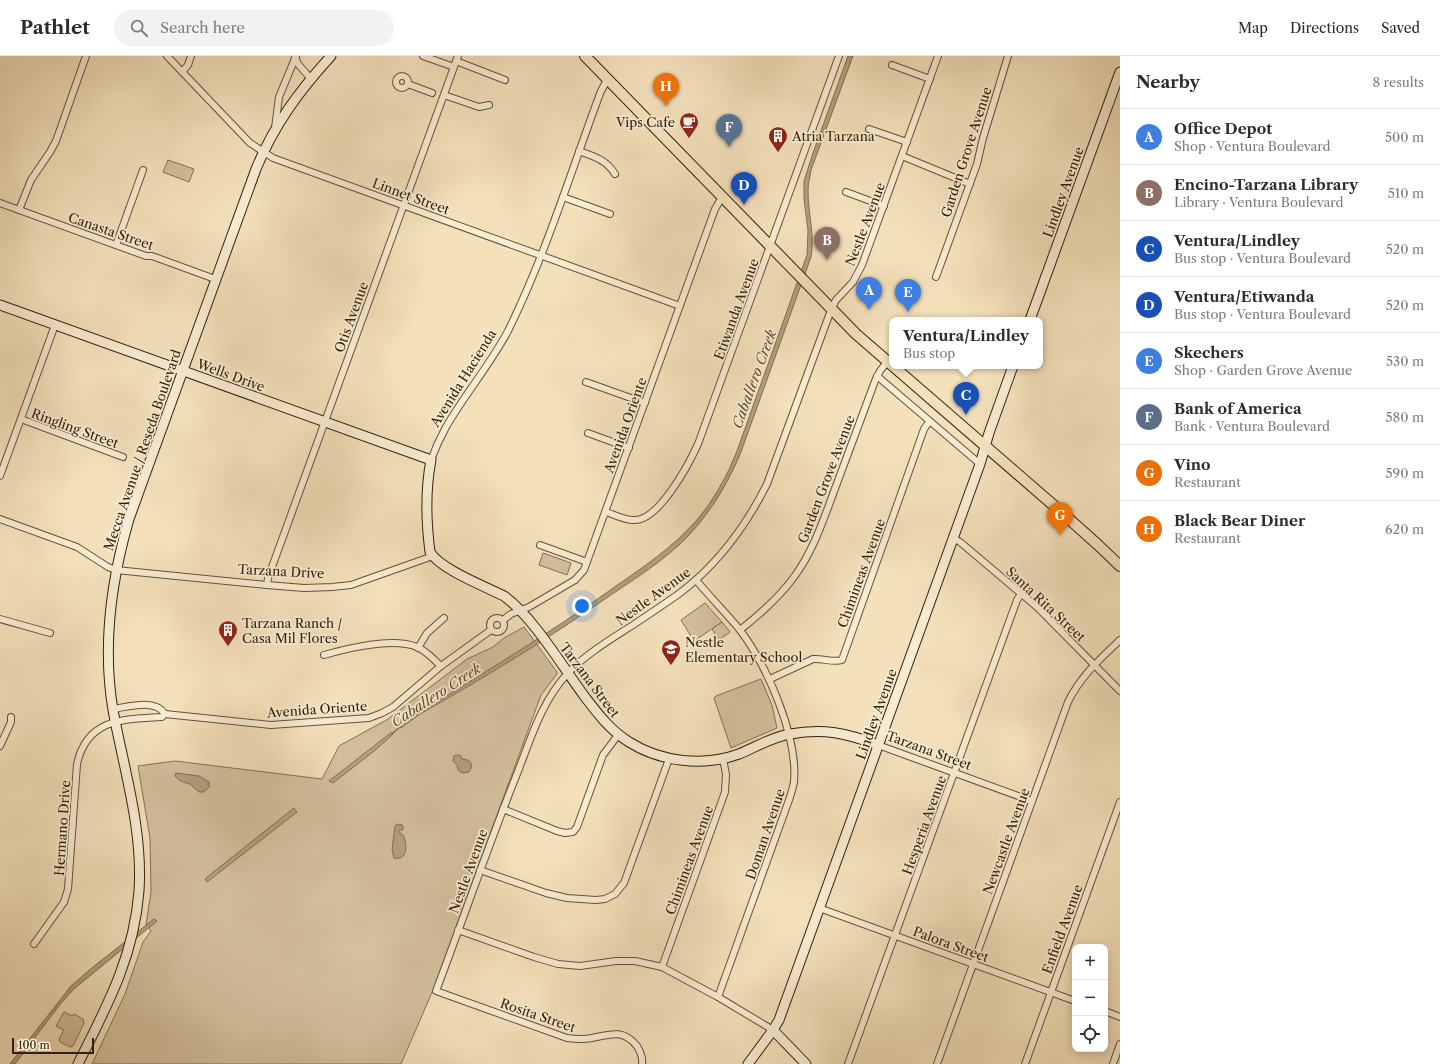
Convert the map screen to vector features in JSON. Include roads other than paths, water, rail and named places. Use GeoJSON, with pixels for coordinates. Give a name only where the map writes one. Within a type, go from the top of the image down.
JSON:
{"type":"FeatureCollection","features":[{"type":"Feature","properties":{"kind":"main road"},"geometry":{"type":"LineString","coordinates":[[584,56],[831,310],[887,362]]}},
{"type":"Feature","properties":{"kind":"main road"},"geometry":{"type":"LineString","coordinates":[[895,369],[1097,544],[1120,566]]}},
{"type":"Feature","properties":{"kind":"street"},"geometry":{"type":"LineString","coordinates":[[19,210],[31,180],[56,141],[86,56]]}},
{"type":"Feature","properties":{"kind":"street","name":"Linnet Street"},"geometry":{"type":"LineString","coordinates":[[167,56],[250,143],[273,158],[680,306]]}},
{"type":"Feature","properties":{"kind":"street"},"geometry":{"type":"LineString","coordinates":[[182,72],[188,65],[191,56]]}},
{"type":"Feature","properties":{"kind":"street"},"geometry":{"type":"LineString","coordinates":[[295,56],[298,64],[310,79]]}},
{"type":"Feature","properties":{"kind":"street"},"geometry":{"type":"LineString","coordinates":[[275,129],[279,97],[295,56]]}},
{"type":"Feature","properties":{"kind":"street","name":"Mecca Avenue / Reseda Boulevard"},"geometry":{"type":"LineString","coordinates":[[78,1064],[115,989],[132,940],[137,910],[140,875],[134,808],[113,709],[108,669],[110,603],[116,570],[129,519],[215,279],[263,152],[288,108],[310,79],[332,56]]}},
{"type":"Feature","properties":{"kind":"street"},"geometry":{"type":"LineString","coordinates":[[423,56],[456,62],[505,80]]}},
{"type":"Feature","properties":{"kind":"street","name":"Etiwanda Avenue"},"geometry":{"type":"LineString","coordinates":[[606,512],[630,520],[643,519],[654,511],[672,489],[688,464],[698,444],[839,56]]}},
{"type":"Feature","properties":{"kind":"street","name":"Nestle Avenue"},"geometry":{"type":"LineString","coordinates":[[436,991],[502,809],[538,720],[550,696],[568,673],[586,657],[680,593],[696,580],[722,553],[742,528],[755,507],[767,484],[831,310],[836,300],[848,289],[859,273],[938,56]]}},
{"type":"Feature","properties":{"kind":"street","name":"Garden Grove Avenue"},"geometry":{"type":"LineString","coordinates":[[936,277],[977,164],[983,138],[1008,56]]}},
{"type":"Feature","properties":{"kind":"street","name":"Otis Avenue"},"geometry":{"type":"LineString","coordinates":[[267,585],[268,578],[324,422],[456,62]]}},
{"type":"Feature","properties":{"kind":"street"},"geometry":{"type":"LineString","coordinates":[[892,65],[930,79]]}},
{"type":"Feature","properties":{"kind":"street","name":"Lindley Avenue"},"geometry":{"type":"LineString","coordinates":[[1031,317],[1120,72]]}},
{"type":"Feature","properties":{"kind":"street","name":"Avenida Hacienda"},"geometry":{"type":"LineString","coordinates":[[433,556],[430,552],[426,512],[426,492],[431,460],[445,428],[487,368],[506,335],[530,286],[601,91],[607,80]]}},
{"type":"Feature","properties":{"kind":"street"},"geometry":{"type":"LineString","coordinates":[[408,84],[432,93]]}},
{"type":"Feature","properties":{"kind":"street"},"geometry":{"type":"LineString","coordinates":[[444,95],[479,107],[489,105]]}},
{"type":"Feature","properties":{"kind":"street"},"geometry":{"type":"LineString","coordinates":[[869,128],[907,142]]}},
{"type":"Feature","properties":{"kind":"street"},"geometry":{"type":"LineString","coordinates":[[579,151],[609,165],[615,174]]}},
{"type":"Feature","properties":{"kind":"street"},"geometry":{"type":"LineString","coordinates":[[902,156],[970,184]]}},
{"type":"Feature","properties":{"kind":"street"},"geometry":{"type":"LineString","coordinates":[[116,245],[143,170]]}},
{"type":"Feature","properties":{"kind":"street"},"geometry":{"type":"LineString","coordinates":[[846,192],[884,206]]}},
{"type":"Feature","properties":{"kind":"street"},"geometry":{"type":"LineString","coordinates":[[563,197],[610,214]]}},
{"type":"Feature","properties":{"kind":"street","name":"Avenida Oriente"},"geometry":{"type":"LineString","coordinates":[[502,620],[511,614],[529,607],[575,580],[584,570],[715,209],[722,197]]}},
{"type":"Feature","properties":{"kind":"street","name":"Canasta Street"},"geometry":{"type":"LineString","coordinates":[[0,203],[215,279]]}},
{"type":"Feature","properties":{"kind":"street","name":"Wells Drive"},"geometry":{"type":"LineString","coordinates":[[0,305],[431,460]]}},
{"type":"Feature","properties":{"kind":"street"},"geometry":{"type":"LineString","coordinates":[[0,476],[55,325]]}},
{"type":"Feature","properties":{"kind":"street","name":"Garden Grove Avenue"},"geometry":{"type":"LineString","coordinates":[[740,630],[762,612],[780,594],[808,556],[820,530],[877,376],[887,362]]}},
{"type":"Feature","properties":{"kind":"street","name":"Lindley Avenue"},"geometry":{"type":"LineString","coordinates":[[748,1064],[779,1020],[980,464],[1012,369]]}},
{"type":"Feature","properties":{"kind":"street"},"geometry":{"type":"LineString","coordinates":[[877,376],[980,464]]}},
{"type":"Feature","properties":{"kind":"street"},"geometry":{"type":"LineString","coordinates":[[586,382],[645,404]]}},
{"type":"Feature","properties":{"kind":"street"},"geometry":{"type":"LineString","coordinates":[[600,395],[602,388]]}},
{"type":"Feature","properties":{"kind":"street","name":"Ringling Street"},"geometry":{"type":"LineString","coordinates":[[20,419],[123,457]]}},
{"type":"Feature","properties":{"kind":"street","name":"Chimineas Avenue"},"geometry":{"type":"LineString","coordinates":[[770,680],[813,659],[842,660],[924,429],[929,422]]}},
{"type":"Feature","properties":{"kind":"street"},"geometry":{"type":"LineString","coordinates":[[588,433],[629,448]]}},
{"type":"Feature","properties":{"kind":"street","name":"Tarzana Drive"},"geometry":{"type":"LineString","coordinates":[[0,519],[77,547],[108,567],[116,570],[267,585],[304,588],[351,585],[433,556]]}},
{"type":"Feature","properties":{"kind":"street","name":"Santa Rita Street"},"geometry":{"type":"LineString","coordinates":[[953,538],[960,542],[1037,607],[1120,690]]}},
{"type":"Feature","properties":{"kind":"street"},"geometry":{"type":"LineString","coordinates":[[540,545],[587,562]]}},
{"type":"Feature","properties":{"kind":"street"},"geometry":{"type":"LineString","coordinates":[[433,556],[448,568],[504,596],[520,611]]}},
{"type":"Feature","properties":{"kind":"street","name":"Doman Avenue"},"geometry":{"type":"LineString","coordinates":[[696,580],[740,630],[757,655],[770,680],[778,702],[794,762],[794,783],[789,800],[718,997]]}},
{"type":"Feature","properties":{"kind":"street","name":"Hesperia Avenue"},"geometry":{"type":"LineString","coordinates":[[848,1064],[1017,600],[1021,594]]}},
{"type":"Feature","properties":{"kind":"street","name":"Tarzana Street"},"geometry":{"type":"LineString","coordinates":[[520,611],[540,635],[596,713],[618,735],[645,751],[668,759],[694,761],[723,759],[788,735],[826,731],[848,735],[878,745],[1032,801]]}},
{"type":"Feature","properties":{"kind":"street"},"geometry":{"type":"LineString","coordinates":[[418,648],[427,633],[444,618]]}},
{"type":"Feature","properties":{"kind":"street","name":"Avenida Oriente"},"geometry":{"type":"LineString","coordinates":[[496,618],[502,620],[505,624],[502,631],[495,632],[491,630],[490,626],[492,620],[496,618]]}},
{"type":"Feature","properties":{"kind":"street"},"geometry":{"type":"LineString","coordinates":[[0,619],[50,633]]}},
{"type":"Feature","properties":{"kind":"street","name":"Avenida Oriente"},"geometry":{"type":"LineString","coordinates":[[113,709],[151,705],[163,711],[165,714],[271,725],[369,718],[393,707],[441,666],[491,630]]}},
{"type":"Feature","properties":{"kind":"street","name":"Newcastle Avenue"},"geometry":{"type":"LineString","coordinates":[[937,1064],[1068,702],[1081,680],[1120,640]]}},
{"type":"Feature","properties":{"kind":"street"},"geometry":{"type":"LineString","coordinates":[[324,655],[350,648],[393,643],[406,644],[425,652],[441,666]]}},
{"type":"Feature","properties":{"kind":"street","name":"Avenida Oriente"},"geometry":{"type":"LineString","coordinates":[[116,722],[139,718],[162,717],[165,714]]}},
{"type":"Feature","properties":{"kind":"street"},"geometry":{"type":"LineString","coordinates":[[0,746],[12,717]]}},
{"type":"Feature","properties":{"kind":"street","name":"Hermano Drive"},"geometry":{"type":"LineString","coordinates":[[34,944],[64,902],[68,889],[77,764],[80,753],[91,734],[116,722]]}},
{"type":"Feature","properties":{"kind":"street"},"geometry":{"type":"LineString","coordinates":[[502,809],[557,831],[565,833],[573,832],[577,828],[603,755],[618,735]]}},
{"type":"Feature","properties":{"kind":"street"},"geometry":{"type":"LineString","coordinates":[[480,870],[546,893],[567,898],[596,900],[605,899],[615,894],[624,883],[668,759]]}},
{"type":"Feature","properties":{"kind":"street","name":"Chimineas Avenue"},"geometry":{"type":"LineString","coordinates":[[662,967],[725,792],[726,774],[723,759]]}},
{"type":"Feature","properties":{"kind":"street","name":"Enfield Avenue"},"geometry":{"type":"LineString","coordinates":[[1025,1064],[1120,802]]}},
{"type":"Feature","properties":{"kind":"street","name":"Palora Street"},"geometry":{"type":"LineString","coordinates":[[819,908],[1072,1000]]}},
{"type":"Feature","properties":{"kind":"street"},"geometry":{"type":"LineString","coordinates":[[458,930],[534,958],[558,964],[580,966],[616,961],[635,961],[662,967],[718,997],[773,1030],[806,1064]]}},
{"type":"Feature","properties":{"kind":"street","name":"Rosita Street"},"geometry":{"type":"LineString","coordinates":[[436,991],[567,1038],[578,1040],[612,1033],[622,1035],[631,1040],[639,1049],[642,1064]]}},
{"type":"Feature","properties":{"kind":"street"},"geometry":{"type":"LineString","coordinates":[[1108,1013],[1120,1017]]}},
{"type":"Feature","properties":{"kind":"street"},"geometry":{"type":"LineString","coordinates":[[1116,1063],[1120,1044]]}},
{"type":"Feature","properties":{"kind":"waterway","name":"Caballero Creek"},"geometry":{"type":"LineString","coordinates":[[392,734],[401,726]]}},
{"type":"Feature","properties":{"kind":"place","name":"Black Bear Diner"},"geometry":{"type":"Point","coordinates":[666,106]}},
{"type":"Feature","properties":{"kind":"place","name":"Vips Cafe"},"geometry":{"type":"Point","coordinates":[689,139]}},
{"type":"Feature","properties":{"kind":"place","name":"Bank of America"},"geometry":{"type":"Point","coordinates":[729,147]}},
{"type":"Feature","properties":{"kind":"place","name":"Atria Tarzana"},"geometry":{"type":"Point","coordinates":[778,153]}},
{"type":"Feature","properties":{"kind":"place","name":"Ventura/Etiwanda"},"geometry":{"type":"Point","coordinates":[744,205]}},
{"type":"Feature","properties":{"kind":"place","name":"Encino-Tarzana Library"},"geometry":{"type":"Point","coordinates":[827,260]}},
{"type":"Feature","properties":{"kind":"place","name":"Office Depot"},"geometry":{"type":"Point","coordinates":[869,310]}},
{"type":"Feature","properties":{"kind":"place","name":"Skechers"},"geometry":{"type":"Point","coordinates":[908,312]}},
{"type":"Feature","properties":{"kind":"place","name":"Ventura/Lindley"},"geometry":{"type":"Point","coordinates":[966,415]}},
{"type":"Feature","properties":{"kind":"place","name":"Vino"},"geometry":{"type":"Point","coordinates":[1060,535]}},
{"type":"Feature","properties":{"kind":"place","name":"Tarzana Ranch / Casa Mil Flores"},"geometry":{"type":"Point","coordinates":[228,647]}},
{"type":"Feature","properties":{"kind":"place","name":"Nestle Elementary School"},"geometry":{"type":"Point","coordinates":[671,666]}}]}
